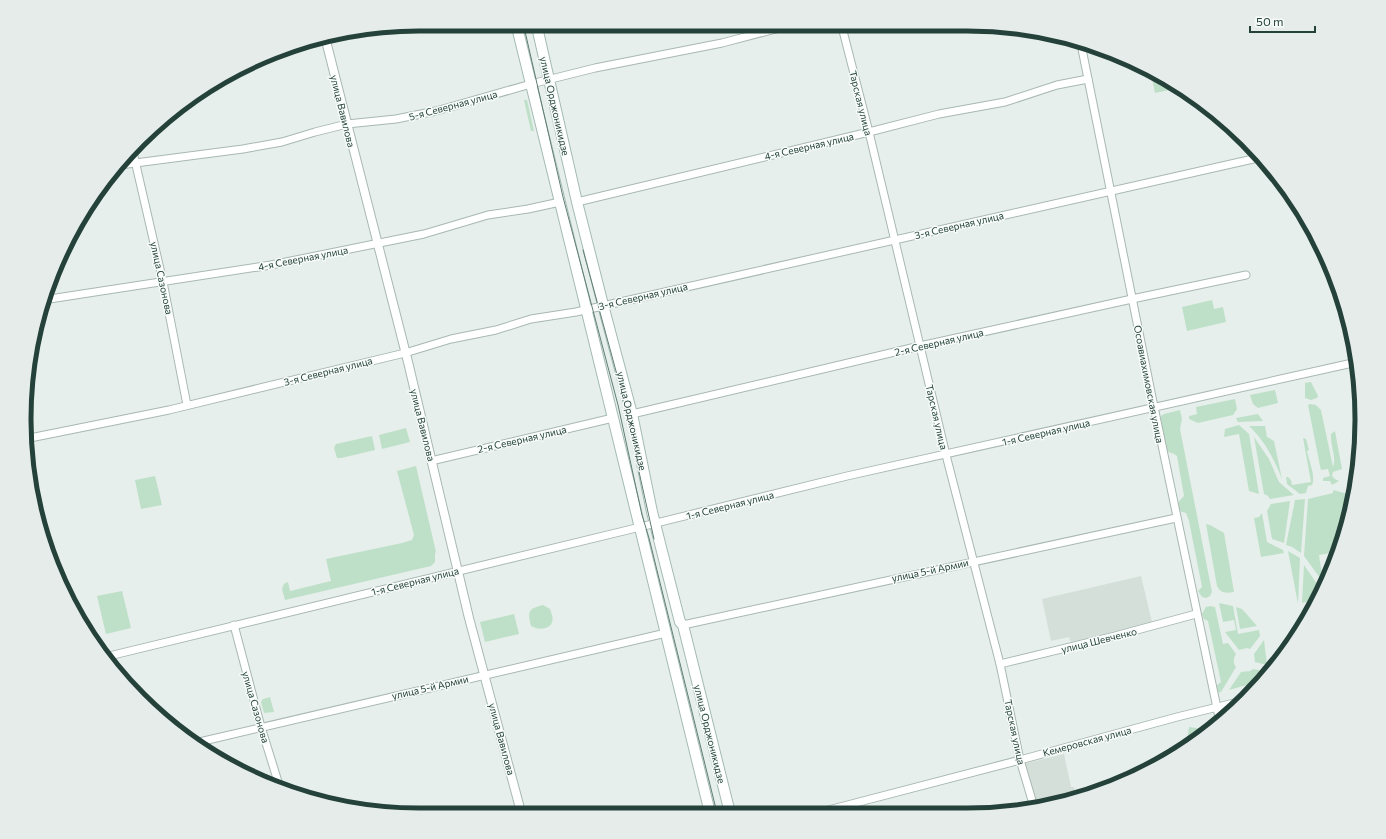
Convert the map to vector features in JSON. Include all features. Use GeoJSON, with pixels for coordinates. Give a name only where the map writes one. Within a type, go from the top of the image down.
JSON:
{"type":"FeatureCollection","features":[{"type":"Feature","properties":{"kind":"main road","name":"улица Орджоникидзе"},"geometry":{"type":"LineString","coordinates":[[518,31],[709,808]]}},
{"type":"Feature","properties":{"kind":"main road","name":"улица Орджоникидзе"},"geometry":{"type":"LineString","coordinates":[[538,31],[577,202],[632,414],[655,523],[680,622],[684,625],[729,808]]}},
{"type":"Feature","properties":{"kind":"street","name":"5-я Северная улица"},"geometry":{"type":"LineString","coordinates":[[126,164],[244,149],[282,142],[347,124],[396,119],[436,111],[531,84],[595,68],[722,43],[768,31]]}},
{"type":"Feature","properties":{"kind":"street","name":"Тарская улица"},"geometry":{"type":"LineString","coordinates":[[843,31],[869,132],[946,455],[1000,664],[1020,760],[1033,802]]}},
{"type":"Feature","properties":{"kind":"street","name":"улица Вавилова"},"geometry":{"type":"LineString","coordinates":[[326,42],[378,243],[484,674],[520,808]]}},
{"type":"Feature","properties":{"kind":"street","name":"Осоавиахимовская улица"},"geometry":{"type":"LineString","coordinates":[[1082,49],[1176,518],[1218,716]]}},
{"type":"Feature","properties":{"kind":"street","name":"4-я Северная улица"},"geometry":{"type":"LineString","coordinates":[[577,202],[939,114],[1005,102],[1057,85],[1088,79]]}},
{"type":"Feature","properties":{"kind":"street","name":"улица Сазонова"},"geometry":{"type":"LineString","coordinates":[[134,156],[163,282],[187,405]]}},
{"type":"Feature","properties":{"kind":"street","name":"3-я Северная улица"},"geometry":{"type":"LineString","coordinates":[[32,438],[187,405],[405,353],[451,339],[496,330],[531,319],[586,309],[1255,159]]}},
{"type":"Feature","properties":{"kind":"street","name":"4-я Северная улица"},"geometry":{"type":"LineString","coordinates":[[51,299],[271,265],[424,234],[488,215],[528,209],[560,202]]}},
{"type":"Feature","properties":{"kind":"street","name":"2-я Северная улица"},"geometry":{"type":"LineString","coordinates":[[632,414],[920,346],[1246,275]]}},
{"type":"Feature","properties":{"kind":"street","name":"1-я Северная улица"},"geometry":{"type":"LineString","coordinates":[[111,656],[846,476],[946,455],[1351,363]]}},
{"type":"Feature","properties":{"kind":"street","name":"2-я Северная улица"},"geometry":{"type":"LineString","coordinates":[[431,460],[613,418]]}},
{"type":"Feature","properties":{"kind":"street","name":"улица 5-й Армии"},"geometry":{"type":"LineString","coordinates":[[684,625],[1176,518]]}},
{"type":"Feature","properties":{"kind":"street","name":"улица Шевченко"},"geometry":{"type":"LineString","coordinates":[[1000,664],[1115,636],[1196,614]]}},
{"type":"Feature","properties":{"kind":"street","name":"улица Сазонова"},"geometry":{"type":"LineString","coordinates":[[234,625],[261,727],[278,780]]}},
{"type":"Feature","properties":{"kind":"street","name":"улица 5-й Армии"},"geometry":{"type":"LineString","coordinates":[[202,741],[666,632]]}},
{"type":"Feature","properties":{"kind":"street","name":"Кемеровская улица"},"geometry":{"type":"LineString","coordinates":[[836,808],[1169,719],[1231,704]]}},
{"type":"Feature","properties":{"kind":"shaded area"},"geometry":{"type":"Polygon","coordinates":[[[1141,576],[1152,622],[1071,643],[1069,637],[1051,641],[1042,599],[1141,576]]]}},
{"type":"Feature","properties":{"kind":"shaded area"},"geometry":{"type":"Polygon","coordinates":[[[1064,754],[1071,787],[1074,787],[1075,792],[1034,802],[1023,764],[1064,754]]]}},
{"type":"Feature","properties":{"kind":"green space"},"geometry":{"type":"Polygon","coordinates":[[[1152,78],[1172,90],[1155,93],[1152,78]]]}},
{"type":"Feature","properties":{"kind":"green space"},"geometry":{"type":"Polygon","coordinates":[[[524,100],[527,100],[534,131],[531,131],[524,100]]]}},
{"type":"Feature","properties":{"kind":"green space"},"geometry":{"type":"Polygon","coordinates":[[[1212,300],[1214,309],[1223,307],[1226,322],[1187,331],[1182,307],[1212,300]]]}},
{"type":"Feature","properties":{"kind":"green space"},"geometry":{"type":"Polygon","coordinates":[[[1311,382],[1318,396],[1317,398],[1311,400],[1305,398],[1305,383],[1311,382]]]}},
{"type":"Feature","properties":{"kind":"green space"},"geometry":{"type":"Polygon","coordinates":[[[1275,390],[1278,403],[1258,408],[1253,404],[1250,395],[1275,390]]]}},
{"type":"Feature","properties":{"kind":"green space"},"geometry":{"type":"Polygon","coordinates":[[[1235,399],[1237,409],[1233,415],[1198,423],[1189,419],[1189,416],[1197,414],[1196,407],[1235,399]]]}},
{"type":"Feature","properties":{"kind":"green space"},"geometry":{"type":"Polygon","coordinates":[[[1308,405],[1316,405],[1321,410],[1333,467],[1334,460],[1331,434],[1335,431],[1342,469],[1333,472],[1332,476],[1339,481],[1332,485],[1330,481],[1323,481],[1323,478],[1330,476],[1328,469],[1321,470],[1308,405]]]}},
{"type":"Feature","properties":{"kind":"green space"},"geometry":{"type":"Polygon","coordinates":[[[1180,410],[1182,419],[1180,429],[1212,592],[1210,596],[1206,598],[1202,597],[1198,591],[1202,587],[1189,521],[1186,513],[1179,511],[1178,508],[1178,503],[1184,496],[1177,456],[1166,451],[1161,420],[1161,416],[1164,414],[1180,410]]]}},
{"type":"Feature","properties":{"kind":"green space"},"geometry":{"type":"Polygon","coordinates":[[[1258,414],[1263,421],[1238,422],[1236,418],[1258,414]]]}},
{"type":"Feature","properties":{"kind":"green space"},"geometry":{"type":"Polygon","coordinates":[[[1239,425],[1249,434],[1259,494],[1249,491],[1239,434],[1224,437],[1225,429],[1239,425]]]}},
{"type":"Feature","properties":{"kind":"green space"},"geometry":{"type":"Polygon","coordinates":[[[1249,426],[1265,426],[1267,437],[1274,441],[1282,479],[1276,464],[1260,438],[1249,426]]]}},
{"type":"Feature","properties":{"kind":"green space"},"geometry":{"type":"Polygon","coordinates":[[[406,428],[410,442],[382,449],[379,435],[406,428]]]}},
{"type":"Feature","properties":{"kind":"green space"},"geometry":{"type":"Polygon","coordinates":[[[372,436],[375,450],[337,458],[334,448],[336,444],[372,436]]]}},
{"type":"Feature","properties":{"kind":"green space"},"geometry":{"type":"Polygon","coordinates":[[[1254,437],[1269,459],[1279,482],[1294,495],[1270,499],[1264,494],[1254,437]]]}},
{"type":"Feature","properties":{"kind":"green space"},"geometry":{"type":"Polygon","coordinates":[[[1303,438],[1306,439],[1309,450],[1307,451],[1313,473],[1313,482],[1312,485],[1308,486],[1306,493],[1300,494],[1287,484],[1286,477],[1291,480],[1292,485],[1311,482],[1303,438]]]}},
{"type":"Feature","properties":{"kind":"green space"},"geometry":{"type":"Polygon","coordinates":[[[416,466],[436,552],[435,562],[431,566],[285,600],[282,589],[284,584],[288,582],[290,591],[331,581],[326,559],[412,540],[414,535],[397,471],[416,466]]]}},
{"type":"Feature","properties":{"kind":"green space"},"geometry":{"type":"Polygon","coordinates":[[[155,476],[162,505],[141,509],[135,480],[155,476]]]}},
{"type":"Feature","properties":{"kind":"green space"},"geometry":{"type":"Polygon","coordinates":[[[1333,490],[1348,494],[1342,520],[1331,553],[1319,555],[1322,575],[1320,579],[1304,556],[1308,499],[1333,493],[1333,490]]]}},
{"type":"Feature","properties":{"kind":"green space"},"geometry":{"type":"Polygon","coordinates":[[[1305,499],[1301,553],[1286,545],[1295,500],[1305,499]]]}},
{"type":"Feature","properties":{"kind":"green space"},"geometry":{"type":"Polygon","coordinates":[[[1290,501],[1284,543],[1272,539],[1267,511],[1271,504],[1290,501]]]}},
{"type":"Feature","properties":{"kind":"green space"},"geometry":{"type":"Polygon","coordinates":[[[1262,513],[1267,542],[1283,550],[1284,553],[1261,557],[1254,518],[1259,517],[1262,513]]]}},
{"type":"Feature","properties":{"kind":"green space"},"geometry":{"type":"Polygon","coordinates":[[[1206,524],[1224,533],[1234,592],[1224,592],[1217,586],[1206,524]]]}},
{"type":"Feature","properties":{"kind":"green space"},"geometry":{"type":"Polygon","coordinates":[[[1288,551],[1300,558],[1298,604],[1288,551]]]}},
{"type":"Feature","properties":{"kind":"green space"},"geometry":{"type":"Polygon","coordinates":[[[1304,565],[1318,585],[1310,601],[1302,603],[1304,565]]]}},
{"type":"Feature","properties":{"kind":"green space"},"geometry":{"type":"Polygon","coordinates":[[[122,591],[131,628],[106,634],[97,596],[122,591]]]}},
{"type":"Feature","properties":{"kind":"green space"},"geometry":{"type":"Polygon","coordinates":[[[1219,603],[1233,606],[1238,634],[1259,630],[1260,636],[1250,649],[1247,648],[1239,650],[1225,632],[1236,630],[1234,620],[1223,622],[1219,603]]]}},
{"type":"Feature","properties":{"kind":"green space"},"geometry":{"type":"Polygon","coordinates":[[[543,605],[550,609],[553,617],[551,625],[540,629],[531,626],[529,614],[531,610],[543,605]]]}},
{"type":"Feature","properties":{"kind":"green space"},"geometry":{"type":"Polygon","coordinates":[[[1206,607],[1215,607],[1223,644],[1228,643],[1236,654],[1234,664],[1236,667],[1221,692],[1217,693],[1215,687],[1221,682],[1208,621],[1204,619],[1202,614],[1206,607]]]}},
{"type":"Feature","properties":{"kind":"green space"},"geometry":{"type":"Polygon","coordinates":[[[1236,607],[1242,609],[1257,626],[1240,629],[1236,607]]]}},
{"type":"Feature","properties":{"kind":"green space"},"geometry":{"type":"Polygon","coordinates":[[[514,614],[519,634],[485,642],[480,622],[514,614]]]}},
{"type":"Feature","properties":{"kind":"green space"},"geometry":{"type":"Polygon","coordinates":[[[1264,640],[1267,665],[1255,662],[1254,654],[1264,640]]]}},
{"type":"Feature","properties":{"kind":"green space"},"geometry":{"type":"Polygon","coordinates":[[[1253,669],[1263,671],[1251,684],[1229,690],[1241,672],[1250,671],[1253,669]]]}},
{"type":"Feature","properties":{"kind":"green space"},"geometry":{"type":"Polygon","coordinates":[[[270,697],[274,712],[264,713],[261,702],[263,699],[270,697]]]}},
{"type":"Feature","properties":{"kind":"green space"},"geometry":{"type":"Polygon","coordinates":[[[1189,727],[1202,729],[1187,739],[1189,727]]]}},
{"type":"Feature","properties":{"kind":"tram line"},"geometry":{"type":"LineString","coordinates":[[525,31],[563,197],[618,405],[642,515],[716,808]]}},
{"type":"Feature","properties":{"kind":"tram line"},"geometry":{"type":"LineString","coordinates":[[583,250],[619,382],[654,539]]}}]}
